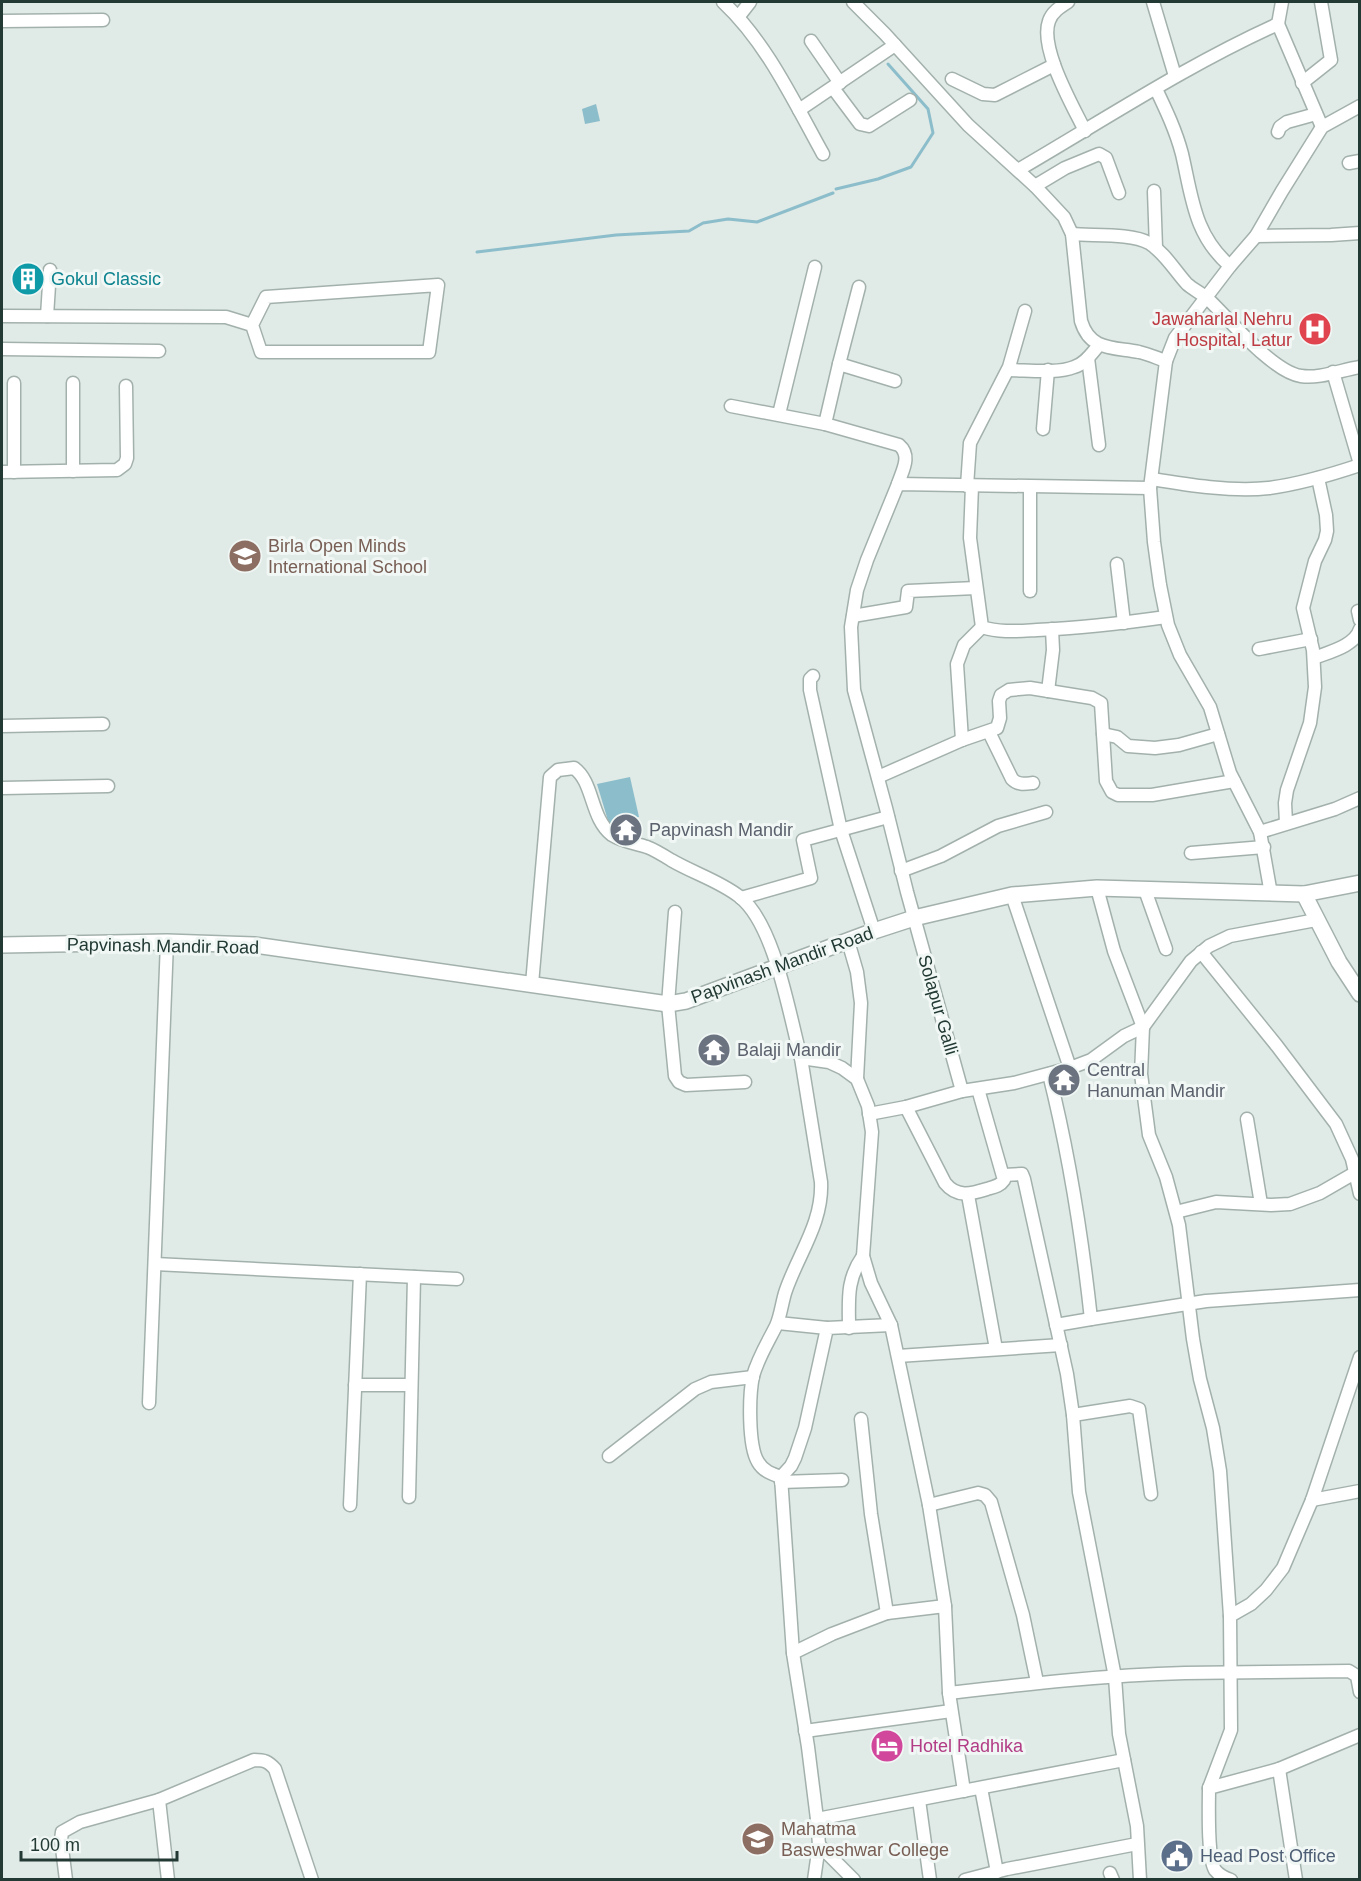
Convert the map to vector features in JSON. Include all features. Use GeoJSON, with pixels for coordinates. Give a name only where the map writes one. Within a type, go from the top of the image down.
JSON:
{"type":"FeatureCollection","features":[{"type":"Feature","properties":{"kind":"street"},"geometry":{"type":"LineString","coordinates":[[723,2],[739,16],[754,37],[823,154]]}},
{"type":"Feature","properties":{"kind":"street"},"geometry":{"type":"LineString","coordinates":[[739,16],[750,2]]}},
{"type":"Feature","properties":{"kind":"street"},"geometry":{"type":"LineString","coordinates":[[853,2],[968,125],[1058,208],[1072,234],[1081,321],[1090,338],[1099,345],[1142,353],[1166,361]]}},
{"type":"Feature","properties":{"kind":"street"},"geometry":{"type":"LineString","coordinates":[[1068,2],[1054,12],[1046,31],[1058,76],[1085,131]]}},
{"type":"Feature","properties":{"kind":"street"},"geometry":{"type":"LineString","coordinates":[[1153,2],[1175,76]]}},
{"type":"Feature","properties":{"kind":"street"},"geometry":{"type":"LineString","coordinates":[[1302,83],[1331,60],[1321,2]]}},
{"type":"Feature","properties":{"kind":"street"},"geometry":{"type":"LineString","coordinates":[[1286,3],[1278,24],[1322,127]]}},
{"type":"Feature","properties":{"kind":"street"},"geometry":{"type":"LineString","coordinates":[[2,21],[103,20]]}},
{"type":"Feature","properties":{"kind":"street"},"geometry":{"type":"LineString","coordinates":[[1018,170],[1215,53],[1278,24]]}},
{"type":"Feature","properties":{"kind":"street"},"geometry":{"type":"LineString","coordinates":[[811,41],[860,124],[864,127],[910,100]]}},
{"type":"Feature","properties":{"kind":"street"},"geometry":{"type":"LineString","coordinates":[[799,110],[895,45]]}},
{"type":"Feature","properties":{"kind":"street"},"geometry":{"type":"LineString","coordinates":[[952,79],[983,94],[995,95],[1054,65]]}},
{"type":"Feature","properties":{"kind":"street"},"geometry":{"type":"LineString","coordinates":[[1156,89],[1174,129],[1191,196],[1206,239],[1213,250],[1230,266]]}},
{"type":"Feature","properties":{"kind":"street"},"geometry":{"type":"LineString","coordinates":[[1271,894],[1260,832],[1234,780],[1210,707],[1180,655],[1166,617],[1154,542],[1151,484],[1166,361],[1175,338],[1256,236],[1322,127],[1359,106]]}},
{"type":"Feature","properties":{"kind":"street"},"geometry":{"type":"LineString","coordinates":[[1278,132],[1280,127],[1287,122],[1316,114]]}},
{"type":"Feature","properties":{"kind":"street"},"geometry":{"type":"LineString","coordinates":[[1035,186],[1065,168],[1098,154],[1106,158],[1119,193]]}},
{"type":"Feature","properties":{"kind":"street"},"geometry":{"type":"LineString","coordinates":[[1154,191],[1156,248]]}},
{"type":"Feature","properties":{"kind":"street"},"geometry":{"type":"LineString","coordinates":[[1256,236],[1331,235],[1359,232]]}},
{"type":"Feature","properties":{"kind":"street"},"geometry":{"type":"LineString","coordinates":[[1072,234],[1134,238],[1156,248],[1187,284],[1207,297],[1252,343],[1287,371],[1300,376],[1317,376],[1359,367]]}},
{"type":"Feature","properties":{"kind":"street"},"geometry":{"type":"LineString","coordinates":[[779,414],[815,267]]}},
{"type":"Feature","properties":{"kind":"street"},"geometry":{"type":"LineString","coordinates":[[47,316],[50,270]]}},
{"type":"Feature","properties":{"kind":"street"},"geometry":{"type":"LineString","coordinates":[[438,285],[429,352],[261,352],[252,325],[266,297],[438,285]]}},
{"type":"Feature","properties":{"kind":"street"},"geometry":{"type":"LineString","coordinates":[[731,406],[825,424],[860,287]]}},
{"type":"Feature","properties":{"kind":"street"},"geometry":{"type":"LineString","coordinates":[[982,627],[970,538],[970,442],[1008,370],[1025,311]]}},
{"type":"Feature","properties":{"kind":"street"},"geometry":{"type":"LineString","coordinates":[[2,316],[226,317],[252,325]]}},
{"type":"Feature","properties":{"kind":"street"},"geometry":{"type":"LineString","coordinates":[[1008,370],[1075,367],[1088,358],[1099,345]]}},
{"type":"Feature","properties":{"kind":"street"},"geometry":{"type":"LineString","coordinates":[[2,349],[159,351]]}},
{"type":"Feature","properties":{"kind":"street"},"geometry":{"type":"LineString","coordinates":[[1088,358],[1099,445]]}},
{"type":"Feature","properties":{"kind":"street"},"geometry":{"type":"LineString","coordinates":[[839,364],[896,381]]}},
{"type":"Feature","properties":{"kind":"street"},"geometry":{"type":"LineString","coordinates":[[1043,429],[1048,370]]}},
{"type":"Feature","properties":{"kind":"street"},"geometry":{"type":"LineString","coordinates":[[898,484],[1030,486],[1151,484],[1267,488],[1318,478],[1359,464],[1333,372]]}},
{"type":"Feature","properties":{"kind":"street"},"geometry":{"type":"LineString","coordinates":[[14,383],[8,472],[117,470],[125,464],[127,458],[126,386]]}},
{"type":"Feature","properties":{"kind":"street"},"geometry":{"type":"LineString","coordinates":[[73,383],[73,471]]}},
{"type":"Feature","properties":{"kind":"street","name":"Solapur Galli"},"geometry":{"type":"LineString","coordinates":[[825,424],[899,445],[904,449],[906,458],[857,590],[851,627],[854,690],[962,1091]]}},
{"type":"Feature","properties":{"kind":"street"},"geometry":{"type":"LineString","coordinates":[[1286,823],[1287,790],[1310,723],[1315,687],[1314,658],[1303,608],[1309,581],[1327,531],[1318,478]]}},
{"type":"Feature","properties":{"kind":"street"},"geometry":{"type":"LineString","coordinates":[[1030,486],[1030,591]]}},
{"type":"Feature","properties":{"kind":"street"},"geometry":{"type":"LineString","coordinates":[[1117,564],[1124,623]]}},
{"type":"Feature","properties":{"kind":"street"},"geometry":{"type":"LineString","coordinates":[[853,616],[906,607],[908,591],[976,588]]}},
{"type":"Feature","properties":{"kind":"street"},"geometry":{"type":"LineString","coordinates":[[982,627],[996,632],[1052,629],[1166,617]]}},
{"type":"Feature","properties":{"kind":"street"},"geometry":{"type":"LineString","coordinates":[[962,740],[957,664],[964,645],[982,627]]}},
{"type":"Feature","properties":{"kind":"street"},"geometry":{"type":"LineString","coordinates":[[1048,691],[1053,650],[1052,629]]}},
{"type":"Feature","properties":{"kind":"street"},"geometry":{"type":"LineString","coordinates":[[1314,658],[1352,641],[1358,635],[1359,629]]}},
{"type":"Feature","properties":{"kind":"street"},"geometry":{"type":"LineString","coordinates":[[1259,649],[1311,639]]}},
{"type":"Feature","properties":{"kind":"street"},"geometry":{"type":"LineString","coordinates":[[813,676],[810,679],[810,690],[841,830],[874,931]]}},
{"type":"Feature","properties":{"kind":"street"},"geometry":{"type":"LineString","coordinates":[[878,777],[962,740],[997,728],[999,701],[1004,692],[1029,688],[1092,698],[1101,703],[1106,781],[1112,792],[1118,795],[1152,795],[1234,780]]}},
{"type":"Feature","properties":{"kind":"street"},"geometry":{"type":"LineString","coordinates":[[2,726],[103,724]]}},
{"type":"Feature","properties":{"kind":"street"},"geometry":{"type":"LineString","coordinates":[[989,732],[1012,779],[1016,783],[1033,783]]}},
{"type":"Feature","properties":{"kind":"street"},"geometry":{"type":"LineString","coordinates":[[1103,734],[1117,737],[1128,746],[1155,748],[1179,745],[1218,734]]}},
{"type":"Feature","properties":{"kind":"street"},"geometry":{"type":"LineString","coordinates":[[532,984],[550,777],[558,770],[574,768],[582,775],[600,821],[611,834],[622,840],[647,847],[690,871],[716,882],[741,898],[761,923],[777,967],[801,1058],[822,1198],[818,1217],[786,1291],[778,1323],[753,1377],[752,1444],[759,1464],[781,1479],[842,1480]]}},
{"type":"Feature","properties":{"kind":"street"},"geometry":{"type":"LineString","coordinates":[[2,788],[108,786]]}},
{"type":"Feature","properties":{"kind":"street"},"geometry":{"type":"LineString","coordinates":[[1260,832],[1335,809],[1359,798]]}},
{"type":"Feature","properties":{"kind":"street"},"geometry":{"type":"LineString","coordinates":[[901,871],[941,856],[998,826],[1046,812]]}},
{"type":"Feature","properties":{"kind":"street"},"geometry":{"type":"LineString","coordinates":[[741,898],[811,878],[803,840],[888,817]]}},
{"type":"Feature","properties":{"kind":"street"},"geometry":{"type":"LineString","coordinates":[[1191,853],[1264,847]]}},
{"type":"Feature","properties":{"kind":"street","name":"Papvinash Mandir Road"},"geometry":{"type":"LineString","coordinates":[[2,945],[167,942],[254,945],[668,1004],[686,1001],[914,918],[1012,895],[1097,888],[1304,894],[1359,883]]}},
{"type":"Feature","properties":{"kind":"street"},"geometry":{"type":"LineString","coordinates":[[1097,888],[1114,951],[1143,1027],[1141,1074],[1149,1135],[1166,1177],[1176,1212],[1198,1369],[1212,1421],[1220,1471],[1230,1616],[1231,1730],[1209,1788],[1211,1857],[1216,1872],[1228,1879]]}},
{"type":"Feature","properties":{"kind":"street"},"geometry":{"type":"LineString","coordinates":[[1145,890],[1166,949]]}},
{"type":"Feature","properties":{"kind":"street"},"geometry":{"type":"LineString","coordinates":[[1304,894],[1339,962],[1359,994]]}},
{"type":"Feature","properties":{"kind":"street"},"geometry":{"type":"LineString","coordinates":[[1012,895],[1070,1068]]}},
{"type":"Feature","properties":{"kind":"street"},"geometry":{"type":"LineString","coordinates":[[675,912],[668,1004],[673,1069],[679,1082],[686,1085],[745,1082]]}},
{"type":"Feature","properties":{"kind":"street"},"geometry":{"type":"LineString","coordinates":[[869,1114],[906,1107],[962,1091],[1014,1083],[1070,1068],[1090,1060],[1124,1036],[1143,1027],[1180,975],[1201,952],[1230,936],[1316,920]]}},
{"type":"Feature","properties":{"kind":"street"},"geometry":{"type":"LineString","coordinates":[[848,941],[857,972],[861,1003],[857,1079],[868,1106],[872,1132],[863,1256],[871,1283],[891,1324],[929,1505],[945,1606],[949,1694],[964,1791]]}},
{"type":"Feature","properties":{"kind":"street"},"geometry":{"type":"LineString","coordinates":[[149,1403],[167,942]]}},
{"type":"Feature","properties":{"kind":"street"},"geometry":{"type":"LineString","coordinates":[[1201,952],[1336,1124],[1358,1171],[1359,1194]]}},
{"type":"Feature","properties":{"kind":"street"},"geometry":{"type":"LineString","coordinates":[[801,1058],[829,1062],[857,1079]]}},
{"type":"Feature","properties":{"kind":"street"},"geometry":{"type":"LineString","coordinates":[[1049,1074],[1065,1138],[1084,1254],[1091,1319]]}},
{"type":"Feature","properties":{"kind":"street"},"geometry":{"type":"LineString","coordinates":[[906,1107],[945,1183],[954,1191],[968,1195],[1000,1185],[1003,1183],[1004,1175],[978,1089]]}},
{"type":"Feature","properties":{"kind":"street"},"geometry":{"type":"LineString","coordinates":[[1247,1119],[1261,1204]]}},
{"type":"Feature","properties":{"kind":"street"},"geometry":{"type":"LineString","coordinates":[[1176,1212],[1216,1202],[1261,1204],[1301,1202],[1358,1171]]}},
{"type":"Feature","properties":{"kind":"street"},"geometry":{"type":"LineString","coordinates":[[1004,1175],[1018,1173],[1022,1174],[1024,1179],[1061,1345],[1073,1415],[1079,1492],[1115,1677],[1119,1734],[1137,1826],[1140,1880]]}},
{"type":"Feature","properties":{"kind":"street"},"geometry":{"type":"LineString","coordinates":[[968,1195],[996,1349]]}},
{"type":"Feature","properties":{"kind":"street"},"geometry":{"type":"LineString","coordinates":[[849,1328],[849,1288],[852,1275],[863,1256]]}},
{"type":"Feature","properties":{"kind":"street"},"geometry":{"type":"LineString","coordinates":[[154,1264],[457,1280]]}},
{"type":"Feature","properties":{"kind":"street"},"geometry":{"type":"LineString","coordinates":[[350,1505],[360,1274]]}},
{"type":"Feature","properties":{"kind":"street"},"geometry":{"type":"LineString","coordinates":[[409,1497],[414,1277]]}},
{"type":"Feature","properties":{"kind":"street"},"geometry":{"type":"LineString","coordinates":[[1056,1324],[1188,1303],[1359,1290]]}},
{"type":"Feature","properties":{"kind":"street"},"geometry":{"type":"LineString","coordinates":[[778,1323],[827,1328],[891,1324]]}},
{"type":"Feature","properties":{"kind":"street"},"geometry":{"type":"LineString","coordinates":[[814,1880],[819,1845],[793,1653],[781,1479],[795,1458],[805,1428],[827,1328]]}},
{"type":"Feature","properties":{"kind":"street"},"geometry":{"type":"LineString","coordinates":[[898,1356],[1061,1345]]}},
{"type":"Feature","properties":{"kind":"street"},"geometry":{"type":"LineString","coordinates":[[1230,1616],[1251,1604],[1266,1590],[1282,1568],[1312,1500],[1356,1375],[1359,1357]]}},
{"type":"Feature","properties":{"kind":"street"},"geometry":{"type":"LineString","coordinates":[[609,1456],[695,1389],[711,1382],[753,1377]]}},
{"type":"Feature","properties":{"kind":"street"},"geometry":{"type":"LineString","coordinates":[[355,1385],[411,1385]]}},
{"type":"Feature","properties":{"kind":"street"},"geometry":{"type":"LineString","coordinates":[[1073,1415],[1130,1406],[1139,1409],[1151,1494]]}},
{"type":"Feature","properties":{"kind":"street"},"geometry":{"type":"LineString","coordinates":[[861,1419],[871,1514],[888,1613]]}},
{"type":"Feature","properties":{"kind":"street"},"geometry":{"type":"LineString","coordinates":[[1312,1500],[1359,1491]]}},
{"type":"Feature","properties":{"kind":"street"},"geometry":{"type":"LineString","coordinates":[[929,1505],[978,1493],[985,1495],[992,1502],[1023,1615],[1036,1682]]}},
{"type":"Feature","properties":{"kind":"street"},"geometry":{"type":"LineString","coordinates":[[793,1653],[832,1634],[888,1613],[945,1606]]}},
{"type":"Feature","properties":{"kind":"street"},"geometry":{"type":"LineString","coordinates":[[949,1694],[1036,1682],[1115,1677],[1185,1673],[1349,1671],[1357,1677],[1359,1692]]}},
{"type":"Feature","properties":{"kind":"street"},"geometry":{"type":"LineString","coordinates":[[805,1731],[951,1711]]}},
{"type":"Feature","properties":{"kind":"street"},"geometry":{"type":"LineString","coordinates":[[1209,1788],[1279,1769],[1359,1735]]}},
{"type":"Feature","properties":{"kind":"street"},"geometry":{"type":"LineString","coordinates":[[66,1880],[60,1840],[62,1832],[80,1822],[159,1800],[254,1760],[264,1760],[275,1769],[312,1880]]}},
{"type":"Feature","properties":{"kind":"street"},"geometry":{"type":"LineString","coordinates":[[816,1819],[1124,1760]]}},
{"type":"Feature","properties":{"kind":"street"},"geometry":{"type":"LineString","coordinates":[[1279,1769],[1296,1880]]}},
{"type":"Feature","properties":{"kind":"street"},"geometry":{"type":"LineString","coordinates":[[981,1788],[997,1872]]}},
{"type":"Feature","properties":{"kind":"street"},"geometry":{"type":"LineString","coordinates":[[159,1800],[168,1880]]}},
{"type":"Feature","properties":{"kind":"street"},"geometry":{"type":"LineString","coordinates":[[919,1800],[930,1880]]}},
{"type":"Feature","properties":{"kind":"street"},"geometry":{"type":"LineString","coordinates":[[965,1880],[1137,1844]]}},
{"type":"Feature","properties":{"kind":"street"},"geometry":{"type":"LineString","coordinates":[[819,1845],[854,1880]]}},
{"type":"Feature","properties":{"kind":"water"},"geometry":{"type":"Polygon","coordinates":[[[596,104],[600,121],[585,124],[582,109],[596,104]]]}},
{"type":"Feature","properties":{"kind":"water"},"geometry":{"type":"Polygon","coordinates":[[[630,777],[639,817],[609,824],[597,784],[630,777]]]}},
{"type":"Feature","properties":{"kind":"waterway"},"geometry":{"type":"LineString","coordinates":[[836,189],[878,179],[911,167],[933,133],[928,109],[888,64]]}},
{"type":"Feature","properties":{"kind":"waterway"},"geometry":{"type":"LineString","coordinates":[[477,252],[616,235],[689,231],[703,223],[728,219],[757,222],[833,193]]}},
{"type":"Feature","properties":{"kind":"place","name":"Gokul Classic"},"geometry":{"type":"Point","coordinates":[28,279]}},
{"type":"Feature","properties":{"kind":"place","name":"Jawaharlal Nehru Hospital, Latur"},"geometry":{"type":"Point","coordinates":[1315,329]}},
{"type":"Feature","properties":{"kind":"place","name":"Birla Open Minds International School"},"geometry":{"type":"Point","coordinates":[245,556]}},
{"type":"Feature","properties":{"kind":"place","name":"Papvinash Mandir"},"geometry":{"type":"Point","coordinates":[626,830]}},
{"type":"Feature","properties":{"kind":"place","name":"Balaji Mandir"},"geometry":{"type":"Point","coordinates":[714,1050]}},
{"type":"Feature","properties":{"kind":"place","name":"Central Hanuman Mandir"},"geometry":{"type":"Point","coordinates":[1064,1080]}},
{"type":"Feature","properties":{"kind":"place","name":"Hotel Radhika"},"geometry":{"type":"Point","coordinates":[887,1746]}},
{"type":"Feature","properties":{"kind":"place","name":"Mahatma Basweshwar College"},"geometry":{"type":"Point","coordinates":[758,1839]}},
{"type":"Feature","properties":{"kind":"place","name":"Head Post Office"},"geometry":{"type":"Point","coordinates":[1177,1856]}}]}
